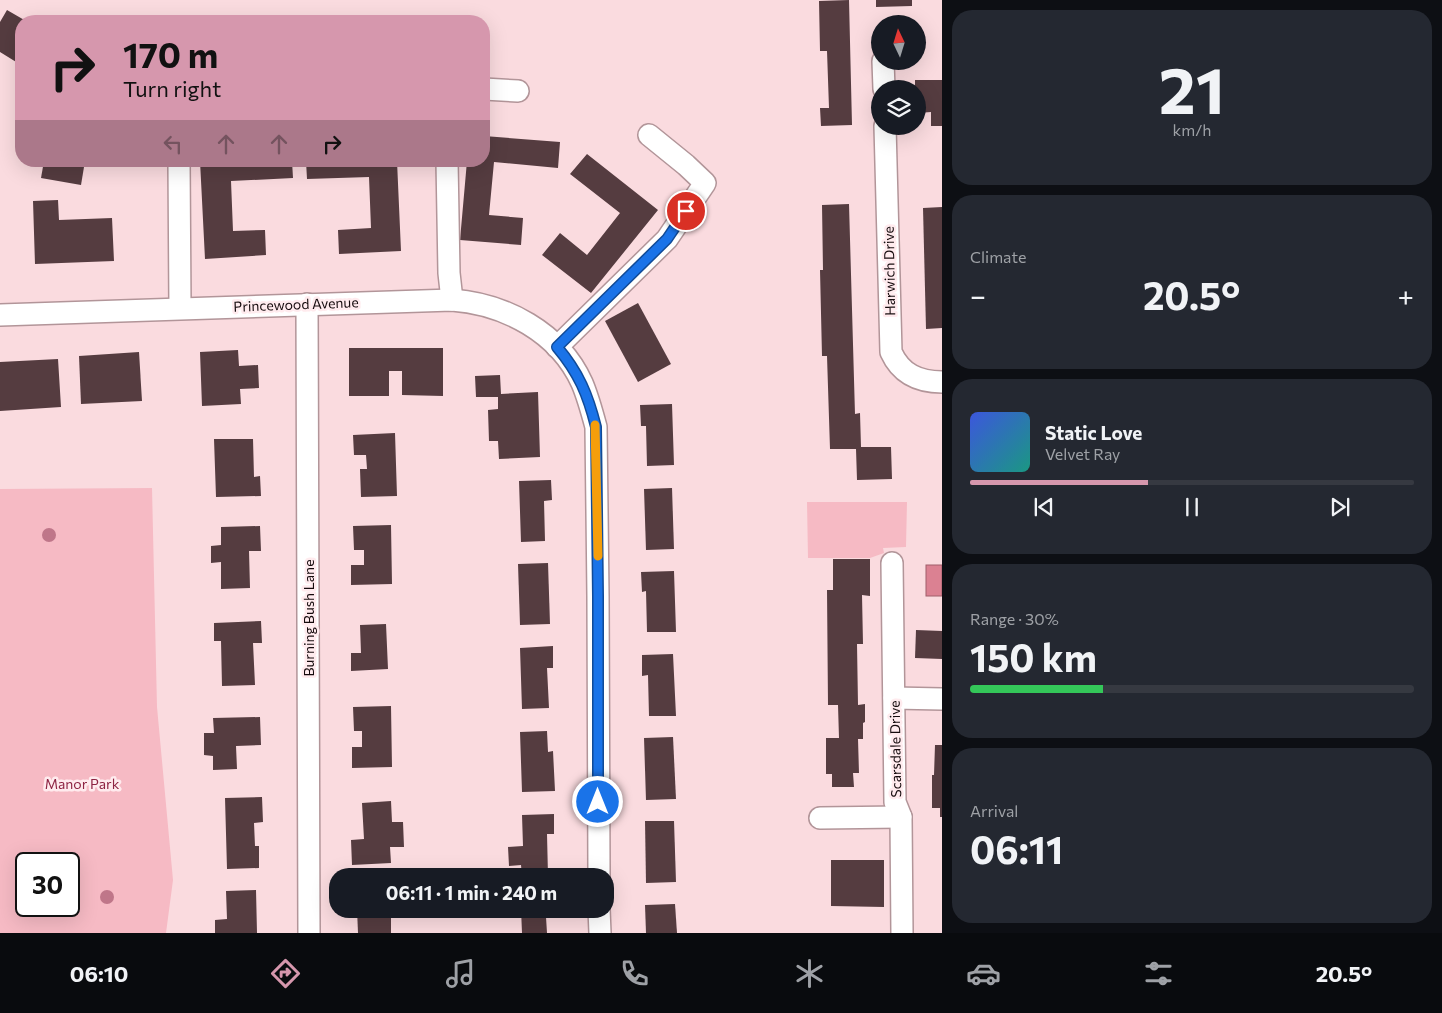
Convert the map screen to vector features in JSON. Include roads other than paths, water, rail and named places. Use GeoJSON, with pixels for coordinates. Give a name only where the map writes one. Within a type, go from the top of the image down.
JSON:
{"type":"FeatureCollection","features":[{"type":"Feature","properties":{"kind":"street"},"geometry":{"type":"LineString","coordinates":[[490,89],[518,91]]}},
{"type":"Feature","properties":{"kind":"street"},"geometry":{"type":"LineString","coordinates":[[557,347],[667,239],[705,183],[649,135]]}},
{"type":"Feature","properties":{"kind":"street","name":"Harwich Drive"},"geometry":{"type":"LineString","coordinates":[[885,135],[891,352],[897,365],[912,376],[929,382],[942,382]]}},
{"type":"Feature","properties":{"kind":"street"},"geometry":{"type":"LineString","coordinates":[[179,167],[180,308]]}},
{"type":"Feature","properties":{"kind":"street"},"geometry":{"type":"LineString","coordinates":[[434,167],[445,300]]}},
{"type":"Feature","properties":{"kind":"street"},"geometry":{"type":"LineString","coordinates":[[445,300],[449,273],[447,167]]}},
{"type":"Feature","properties":{"kind":"street","name":"Princewood Avenue"},"geometry":{"type":"LineString","coordinates":[[0,315],[445,300],[472,302],[495,307],[517,317],[541,332],[571,364],[587,396],[596,427],[599,868]]}},
{"type":"Feature","properties":{"kind":"street","name":"Burning Bush Lane"},"geometry":{"type":"LineString","coordinates":[[307,304],[309,933]]}},
{"type":"Feature","properties":{"kind":"street","name":"Scarsdale Drive"},"geometry":{"type":"LineString","coordinates":[[892,563],[895,802],[901,818],[902,933]]}},
{"type":"Feature","properties":{"kind":"street"},"geometry":{"type":"LineString","coordinates":[[894,698],[942,700]]}},
{"type":"Feature","properties":{"kind":"street"},"geometry":{"type":"LineString","coordinates":[[820,818],[901,818]]}},
{"type":"Feature","properties":{"kind":"street"},"geometry":{"type":"LineString","coordinates":[[599,918],[600,933]]}},
{"type":"Feature","properties":{"kind":"park label","name":"Manor Park"},"geometry":{"type":"Point","coordinates":[82,783]}}]}
